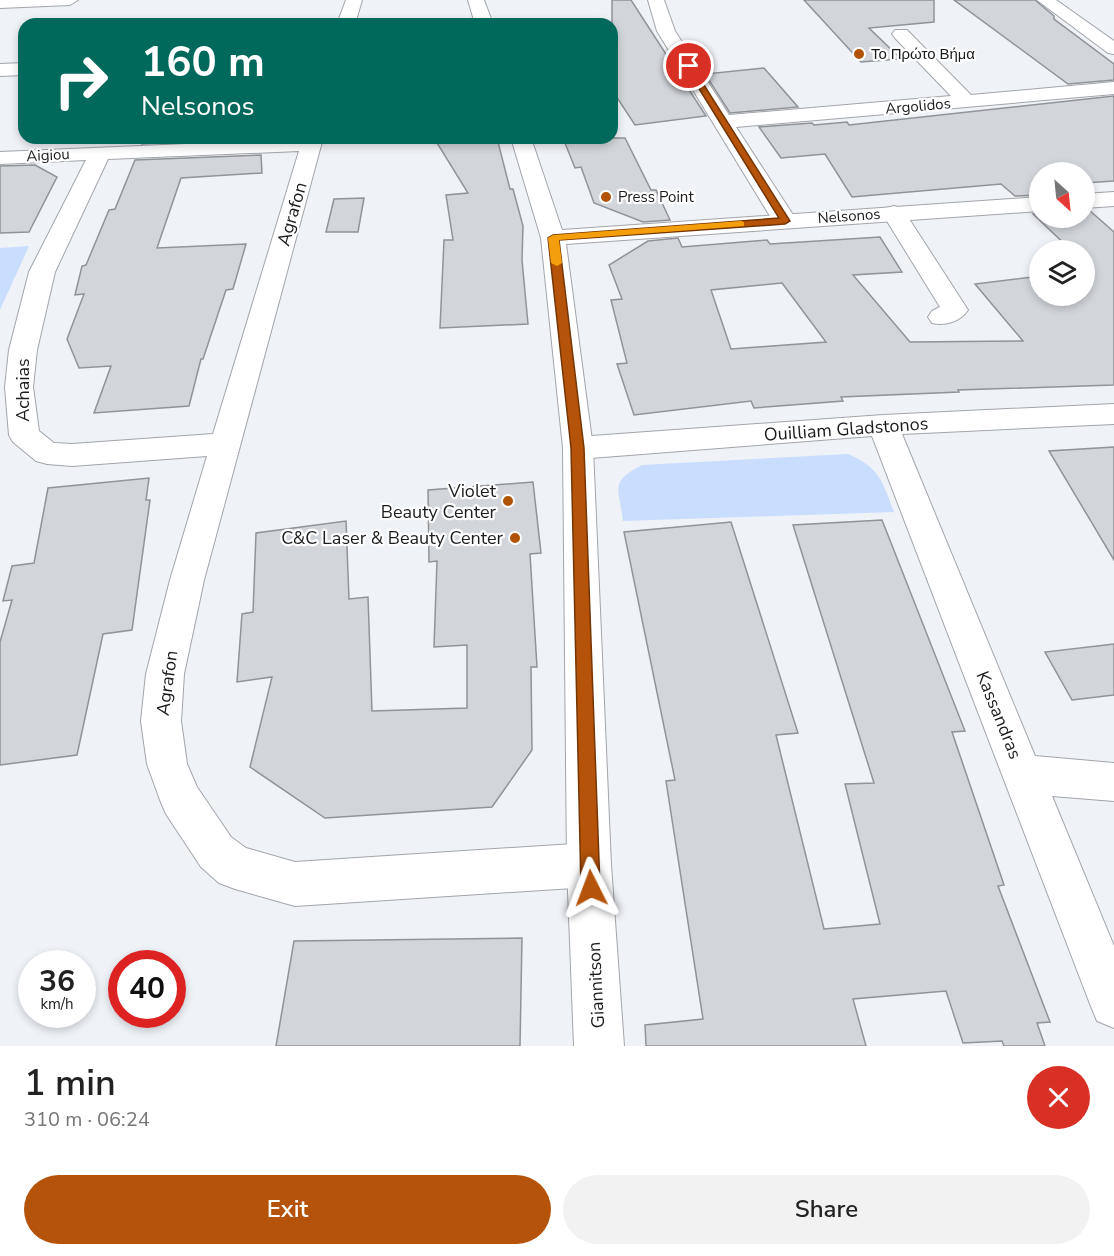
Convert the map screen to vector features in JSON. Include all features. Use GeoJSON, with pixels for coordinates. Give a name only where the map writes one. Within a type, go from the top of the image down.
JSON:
{"type":"FeatureCollection","features":[{"type":"Feature","properties":{"kind":"street"},"geometry":{"type":"LineString","coordinates":[[0,3],[70,0]]}},
{"type":"Feature","properties":{"kind":"street"},"geometry":{"type":"LineString","coordinates":[[348,18],[354,0]]}},
{"type":"Feature","properties":{"kind":"street"},"geometry":{"type":"LineString","coordinates":[[476,0],[482,18]]}},
{"type":"Feature","properties":{"kind":"street"},"geometry":{"type":"LineString","coordinates":[[656,0],[666,31],[785,221]]}},
{"type":"Feature","properties":{"kind":"street"},"geometry":{"type":"LineString","coordinates":[[1045,0],[1114,49]]}},
{"type":"Feature","properties":{"kind":"street"},"geometry":{"type":"LineString","coordinates":[[901,34],[967,102]]}},
{"type":"Feature","properties":{"kind":"street"},"geometry":{"type":"LineString","coordinates":[[0,70],[18,69]]}},
{"type":"Feature","properties":{"kind":"street","name":"Argolidos"},"geometry":{"type":"LineString","coordinates":[[723,122],[1114,88]]}},
{"type":"Feature","properties":{"kind":"street","name":"Aigiou"},"geometry":{"type":"LineString","coordinates":[[0,158],[259,144]]}},
{"type":"Feature","properties":{"kind":"street","name":"Agrafon"},"geometry":{"type":"LineString","coordinates":[[311,144],[182,601],[165,674],[161,721],[167,764],[181,800],[216,852],[235,867],[295,884],[590,865]]}},
{"type":"Feature","properties":{"kind":"street","name":"Giannitson"},"geometry":{"type":"LineString","coordinates":[[523,144],[553,238],[578,448],[590,865],[599,1046]]}},
{"type":"Feature","properties":{"kind":"street","name":"Achaias"},"geometry":{"type":"LineString","coordinates":[[101,153],[42,272],[23,350],[19,387],[24,435],[47,453],[72,455],[226,444]]}},
{"type":"Feature","properties":{"kind":"street"},"geometry":{"type":"LineString","coordinates":[[1095,201],[1113,200]]}},
{"type":"Feature","properties":{"kind":"street","name":"Nelsonos"},"geometry":{"type":"LineString","coordinates":[[553,238],[1029,205]]}},
{"type":"Feature","properties":{"kind":"street","name":"Nelsonos"},"geometry":{"type":"LineString","coordinates":[[894,213],[955,310],[941,317]]}},
{"type":"Feature","properties":{"kind":"street","name":"Ouilliam Gladstonos"},"geometry":{"type":"LineString","coordinates":[[578,448],[883,425],[1114,414]]}},
{"type":"Feature","properties":{"kind":"street","name":"Kassandras"},"geometry":{"type":"LineString","coordinates":[[883,425],[1114,1004]]}},
{"type":"Feature","properties":{"kind":"street"},"geometry":{"type":"LineString","coordinates":[[1023,774],[1114,782]]}},
{"type":"Feature","properties":{"kind":"shaded area"},"geometry":{"type":"Polygon","coordinates":[[[29,246],[0,310],[0,248],[29,246]]]}},
{"type":"Feature","properties":{"kind":"shaded area"},"geometry":{"type":"Polygon","coordinates":[[[848,454],[859,459],[879,477],[894,512],[623,521],[619,493],[620,481],[642,465],[848,454]]]}},
{"type":"Feature","properties":{"kind":"building"},"geometry":{"type":"Polygon","coordinates":[[[612,0],[631,0],[706,116],[635,125],[618,99],[618,18],[612,18],[612,0]]]}},
{"type":"Feature","properties":{"kind":"building"},"geometry":{"type":"Polygon","coordinates":[[[804,0],[934,0],[934,22],[869,28],[901,59],[861,62],[804,0]]]}},
{"type":"Feature","properties":{"kind":"building"},"geometry":{"type":"Polygon","coordinates":[[[954,0],[1035,0],[1054,16],[1054,19],[1114,64],[1114,80],[1068,84],[954,0]]]}},
{"type":"Feature","properties":{"kind":"building"},"geometry":{"type":"Polygon","coordinates":[[[764,68],[798,107],[730,113],[705,74],[764,68]]]}},
{"type":"Feature","properties":{"kind":"building"},"geometry":{"type":"Polygon","coordinates":[[[1114,96],[1114,181],[1095,182],[1095,162],[1029,162],[1029,195],[1015,196],[1001,184],[852,197],[825,154],[781,158],[759,127],[847,122],[849,125],[1114,96]]]}},
{"type":"Feature","properties":{"kind":"building"},"geometry":{"type":"Polygon","coordinates":[[[618,138],[625,138],[651,190],[656,190],[670,220],[643,222],[594,203],[581,167],[575,168],[565,144],[618,144],[618,138]]]}},
{"type":"Feature","properties":{"kind":"building"},"geometry":{"type":"Polygon","coordinates":[[[438,144],[499,144],[510,189],[513,189],[523,226],[522,260],[528,324],[440,328],[444,240],[453,240],[446,195],[468,193],[438,144]]]}},
{"type":"Feature","properties":{"kind":"building"},"geometry":{"type":"Polygon","coordinates":[[[261,155],[262,173],[181,178],[157,248],[246,244],[233,289],[226,290],[203,359],[201,359],[189,406],[94,413],[111,366],[79,368],[67,339],[84,294],[75,295],[82,266],[86,265],[109,210],[115,209],[135,160],[261,155]]]}},
{"type":"Feature","properties":{"kind":"building"},"geometry":{"type":"Polygon","coordinates":[[[35,165],[57,177],[29,232],[0,233],[0,166],[35,165]]]}},
{"type":"Feature","properties":{"kind":"building"},"geometry":{"type":"Polygon","coordinates":[[[364,198],[358,232],[326,232],[334,199],[364,198]]]}},
{"type":"Feature","properties":{"kind":"building"},"geometry":{"type":"Polygon","coordinates":[[[1095,215],[1114,232],[1114,385],[958,390],[959,392],[841,397],[843,401],[754,408],[751,401],[634,415],[617,364],[627,363],[611,300],[622,299],[609,265],[648,241],[678,238],[682,247],[767,240],[770,244],[880,237],[902,272],[853,275],[910,342],[1023,341],[975,284],[1029,277],[1029,306],[1095,306],[1095,240],[1060,240],[1048,228],[1095,228],[1095,215]],[[782,283],[711,290],[731,349],[826,342],[782,283]]]}},
{"type":"Feature","properties":{"kind":"building"},"geometry":{"type":"Polygon","coordinates":[[[1114,447],[1114,560],[1049,451],[1114,447]]]}},
{"type":"Feature","properties":{"kind":"building"},"geometry":{"type":"Polygon","coordinates":[[[149,478],[146,500],[150,500],[132,630],[103,634],[77,755],[0,765],[0,642],[12,600],[3,601],[12,566],[34,563],[48,488],[149,478]]]}},
{"type":"Feature","properties":{"kind":"building"},"geometry":{"type":"Polygon","coordinates":[[[533,482],[541,553],[530,554],[537,667],[531,667],[532,750],[492,807],[325,818],[250,767],[272,677],[237,682],[242,614],[253,612],[256,533],[346,521],[349,599],[368,597],[372,711],[467,708],[467,645],[434,647],[437,561],[429,562],[428,490],[533,482]]]}},
{"type":"Feature","properties":{"kind":"building"},"geometry":{"type":"Polygon","coordinates":[[[882,520],[965,731],[952,732],[1004,885],[998,886],[1050,1022],[1037,1023],[1045,1046],[1004,1046],[1002,1041],[963,1043],[946,991],[853,999],[866,1046],[646,1046],[645,1025],[703,1019],[666,781],[675,780],[624,532],[731,522],[798,733],[776,735],[824,929],[880,924],[845,784],[874,783],[793,525],[882,520]]]}},
{"type":"Feature","properties":{"kind":"building"},"geometry":{"type":"Polygon","coordinates":[[[1114,644],[1114,695],[1072,700],[1045,652],[1114,644]]]}},
{"type":"Feature","properties":{"kind":"building"},"geometry":{"type":"Polygon","coordinates":[[[522,938],[520,1046],[276,1046],[294,941],[522,938]]]}},
{"type":"Feature","properties":{"kind":"slow traffic"},"geometry":{"type":"LineString","coordinates":[[557,263],[553,238],[741,224]]}},
{"type":"Feature","properties":{"kind":"place","name":"Το Πρώτο Βήμα"},"geometry":{"type":"Point","coordinates":[859,54]}},
{"type":"Feature","properties":{"kind":"place","name":"Press Point"},"geometry":{"type":"Point","coordinates":[606,197]}},
{"type":"Feature","properties":{"kind":"place","name":"Violet Beauty Center"},"geometry":{"type":"Point","coordinates":[508,501]}},
{"type":"Feature","properties":{"kind":"place","name":"C&C Laser & Beauty Center"},"geometry":{"type":"Point","coordinates":[515,538]}},
{"type":"Feature","properties":{"kind":"route"},"geometry":{"type":"LineString","coordinates":[[591,888],[578,448],[553,238],[785,221],[689,66]]}}]}
